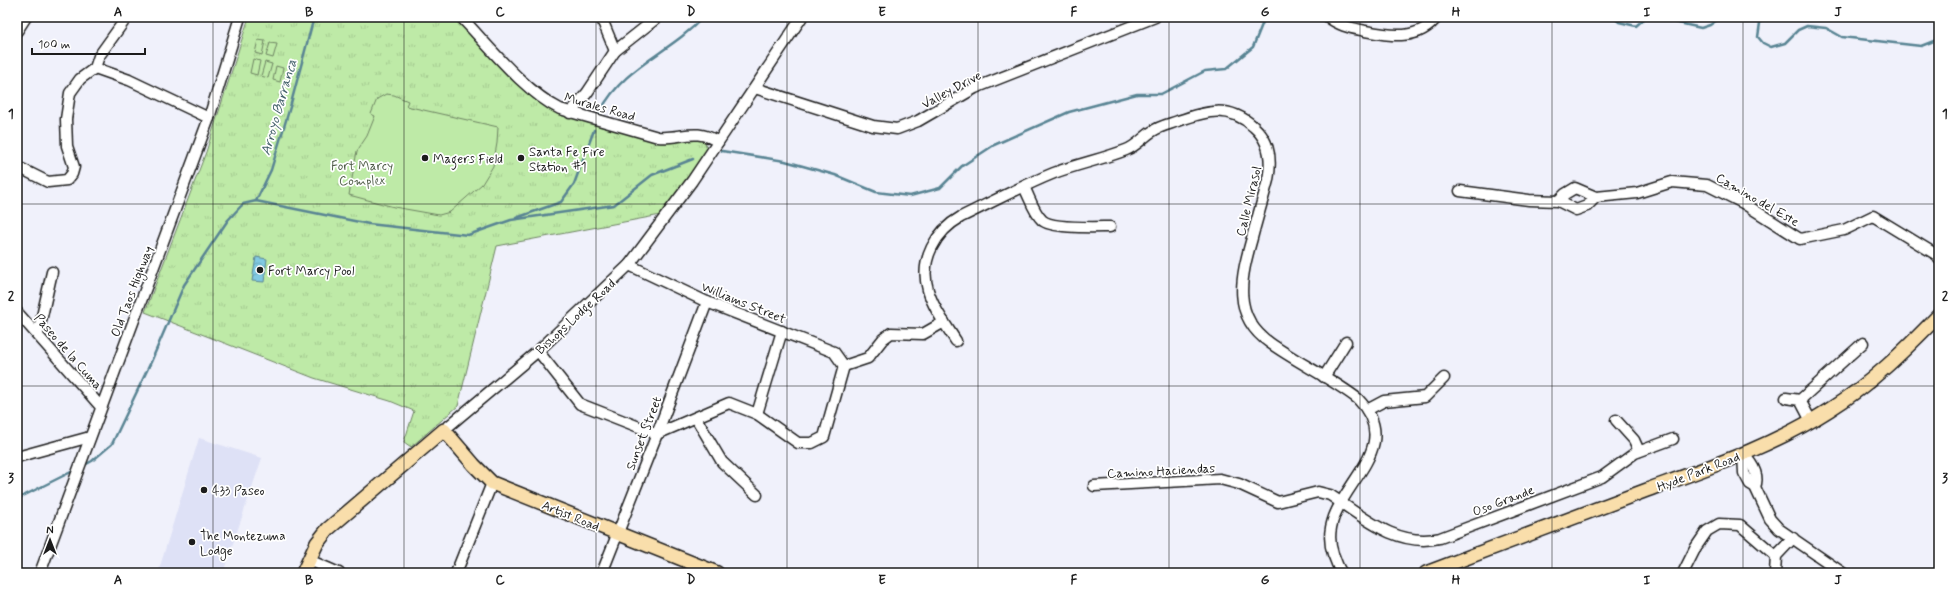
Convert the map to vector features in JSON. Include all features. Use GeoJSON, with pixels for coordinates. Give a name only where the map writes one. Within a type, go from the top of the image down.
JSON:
{"type":"FeatureCollection","features":[{"type":"Feature","properties":{"kind":"main road","name":"Hyde Park Road"},"geometry":{"type":"LineString","coordinates":[[1426,573],[1743,454],[1811,421],[1841,402],[1874,378],[1897,358],[1939,315]]}},
{"type":"Feature","properties":{"kind":"main road","name":"Artist Road"},"geometry":{"type":"LineString","coordinates":[[444,430],[474,465],[492,483],[717,573]]}},
{"type":"Feature","properties":{"kind":"main road","name":"Bishops Lodge Road"},"geometry":{"type":"LineString","coordinates":[[303,573],[317,543],[328,529],[444,430]]}},
{"type":"Feature","properties":{"kind":"street"},"geometry":{"type":"LineString","coordinates":[[17,31],[26,17]]}},
{"type":"Feature","properties":{"kind":"street"},"geometry":{"type":"LineString","coordinates":[[17,170],[22,169],[48,182],[66,180],[72,174],[74,167],[67,146],[66,125],[70,92],[80,79],[95,68],[99,56],[127,17]]}},
{"type":"Feature","properties":{"kind":"street","name":"Old Taos Highway"},"geometry":{"type":"LineString","coordinates":[[40,573],[83,453],[209,118],[240,17]]}},
{"type":"Feature","properties":{"kind":"street","name":"Murales Road"},"geometry":{"type":"LineString","coordinates":[[461,17],[528,86],[547,103],[570,113],[658,137],[670,138],[696,133],[708,136],[718,142]]}},
{"type":"Feature","properties":{"kind":"street"},"geometry":{"type":"LineString","coordinates":[[601,17],[616,51]]}},
{"type":"Feature","properties":{"kind":"street"},"geometry":{"type":"LineString","coordinates":[[570,113],[587,93],[616,51],[658,17]]}},
{"type":"Feature","properties":{"kind":"street","name":"Bishops Lodge Road"},"geometry":{"type":"LineString","coordinates":[[444,430],[538,351],[629,265],[678,202],[802,17]]}},
{"type":"Feature","properties":{"kind":"street","name":"Valley Drive"},"geometry":{"type":"LineString","coordinates":[[755,88],[873,126],[885,129],[896,129],[918,121],[975,88],[1155,17]]}},
{"type":"Feature","properties":{"kind":"street"},"geometry":{"type":"LineString","coordinates":[[1328,17],[1344,26],[1398,36],[1421,30],[1437,17]]}},
{"type":"Feature","properties":{"kind":"street"},"geometry":{"type":"LineString","coordinates":[[95,68],[129,80],[209,118]]}},
{"type":"Feature","properties":{"kind":"street","name":"Calle Mirasol"},"geometry":{"type":"LineString","coordinates":[[956,342],[930,296],[926,282],[928,260],[935,240],[954,220],[1061,170],[1130,149],[1154,130],[1203,112],[1227,112],[1244,119],[1257,129],[1265,141],[1269,153],[1270,166],[1268,180],[1242,275],[1241,291],[1245,311],[1252,325],[1269,343],[1352,395],[1367,410],[1374,426],[1375,434],[1373,449],[1366,465],[1341,502],[1333,518],[1330,535],[1338,547],[1343,562],[1343,573]]}},
{"type":"Feature","properties":{"kind":"street","name":"Camino del Este"},"geometry":{"type":"LineString","coordinates":[[1558,201],[1565,194],[1575,188],[1596,197],[1637,193],[1672,182],[1707,185],[1749,207],[1800,239],[1844,230],[1873,216],[1937,255],[1939,259]]}},
{"type":"Feature","properties":{"kind":"street"},"geometry":{"type":"LineString","coordinates":[[1024,186],[1040,218],[1045,223],[1110,227]]}},
{"type":"Feature","properties":{"kind":"street"},"geometry":{"type":"LineString","coordinates":[[1460,191],[1529,200],[1558,201],[1576,210],[1587,206],[1596,197]]}},
{"type":"Feature","properties":{"kind":"street","name":"Williams Street"},"geometry":{"type":"LineString","coordinates":[[629,265],[707,302],[834,352],[844,366]]}},
{"type":"Feature","properties":{"kind":"street"},"geometry":{"type":"LineString","coordinates":[[38,334],[52,272]]}},
{"type":"Feature","properties":{"kind":"street","name":"Sunset Street"},"geometry":{"type":"LineString","coordinates":[[602,573],[658,434],[707,302]]}},
{"type":"Feature","properties":{"kind":"street","name":"Paseo de la Cuma"},"geometry":{"type":"LineString","coordinates":[[17,312],[101,407]]}},
{"type":"Feature","properties":{"kind":"street"},"geometry":{"type":"LineString","coordinates":[[538,351],[580,404],[658,434],[729,403],[757,414],[798,443],[812,443],[824,437],[844,366],[868,358],[883,339],[891,333],[923,334],[944,322]]}},
{"type":"Feature","properties":{"kind":"street"},"geometry":{"type":"LineString","coordinates":[[757,414],[782,331]]}},
{"type":"Feature","properties":{"kind":"street"},"geometry":{"type":"LineString","coordinates":[[1324,378],[1346,342]]}},
{"type":"Feature","properties":{"kind":"street"},"geometry":{"type":"LineString","coordinates":[[1800,400],[1862,343]]}},
{"type":"Feature","properties":{"kind":"street"},"geometry":{"type":"LineString","coordinates":[[1367,410],[1384,401],[1425,397],[1444,378]]}},
{"type":"Feature","properties":{"kind":"street"},"geometry":{"type":"LineString","coordinates":[[1786,398],[1800,400]]}},
{"type":"Feature","properties":{"kind":"street"},"geometry":{"type":"LineString","coordinates":[[1800,400],[1811,421]]}},
{"type":"Feature","properties":{"kind":"street"},"geometry":{"type":"LineString","coordinates":[[696,418],[722,462],[757,495]]}},
{"type":"Feature","properties":{"kind":"street"},"geometry":{"type":"LineString","coordinates":[[1616,420],[1634,440],[1639,451]]}},
{"type":"Feature","properties":{"kind":"street"},"geometry":{"type":"LineString","coordinates":[[17,457],[90,437]]}},
{"type":"Feature","properties":{"kind":"street","name":"Oso Grande"},"geometry":{"type":"LineString","coordinates":[[1341,502],[1380,528],[1394,535],[1415,540],[1432,540],[1602,477],[1639,451],[1673,439]]}},
{"type":"Feature","properties":{"kind":"street"},"geometry":{"type":"LineString","coordinates":[[1743,454],[1744,473],[1750,484],[1755,487],[1770,519],[1779,529],[1843,573]]}},
{"type":"Feature","properties":{"kind":"street","name":"Camino Haciendas"},"geometry":{"type":"LineString","coordinates":[[1094,486],[1139,485],[1214,479],[1239,484],[1278,502],[1318,492],[1326,494],[1341,502]]}},
{"type":"Feature","properties":{"kind":"street"},"geometry":{"type":"LineString","coordinates":[[456,573],[492,483]]}},
{"type":"Feature","properties":{"kind":"street"},"geometry":{"type":"LineString","coordinates":[[1683,573],[1696,547],[1707,531],[1719,524],[1740,525],[1776,556]]}},
{"type":"Feature","properties":{"kind":"street"},"geometry":{"type":"LineString","coordinates":[[1775,573],[1774,564],[1776,556],[1793,538]]}},
{"type":"Feature","properties":{"kind":"street"},"geometry":{"type":"LineString","coordinates":[[309,560],[339,573]]}},
{"type":"Feature","properties":{"kind":"shaded area"},"geometry":{"type":"Polygon","coordinates":[[[199,438],[262,458],[223,573],[158,573],[199,438]]]}},
{"type":"Feature","properties":{"kind":"green space","name":"Fort Marcy Complex"},"geometry":{"type":"Polygon","coordinates":[[[249,17],[453,17],[533,96],[555,112],[662,143],[701,140],[705,142],[707,150],[666,214],[497,246],[458,406],[411,447],[404,442],[414,411],[390,401],[314,378],[145,312],[206,152],[249,17]]]}},
{"type":"Feature","properties":{"kind":"green space"},"geometry":{"type":"Polygon","coordinates":[[[258,40],[265,41],[262,55],[255,53],[258,40]]]}},
{"type":"Feature","properties":{"kind":"green space"},"geometry":{"type":"Polygon","coordinates":[[[270,43],[277,44],[273,58],[266,56],[270,43]]]}},
{"type":"Feature","properties":{"kind":"green space"},"geometry":{"type":"Polygon","coordinates":[[[253,59],[260,61],[257,75],[250,73],[253,59]]]}},
{"type":"Feature","properties":{"kind":"green space"},"geometry":{"type":"Polygon","coordinates":[[[265,62],[272,64],[268,78],[261,76],[265,62]]]}},
{"type":"Feature","properties":{"kind":"green space"},"geometry":{"type":"Polygon","coordinates":[[[276,66],[283,68],[280,82],[273,80],[276,66]]]}},
{"type":"Feature","properties":{"kind":"green space","name":"Magers Field"},"geometry":{"type":"Polygon","coordinates":[[[386,94],[394,95],[408,101],[406,106],[498,127],[493,166],[482,184],[450,212],[439,215],[394,207],[349,195],[357,151],[367,136],[375,116],[371,114],[377,99],[386,94]]]}},
{"type":"Feature","properties":{"kind":"water","name":"Fort Marcy Pool"},"geometry":{"type":"Polygon","coordinates":[[[256,257],[267,259],[264,282],[252,281],[256,257]]]}},
{"type":"Feature","properties":{"kind":"waterway","name":"Arroyo Barranca"},"geometry":{"type":"LineString","coordinates":[[256,201],[271,170],[290,107],[314,17]]}},
{"type":"Feature","properties":{"kind":"waterway"},"geometry":{"type":"LineString","coordinates":[[600,112],[610,96],[622,82],[648,60],[677,40],[703,17]]}},
{"type":"Feature","properties":{"kind":"waterway"},"geometry":{"type":"LineString","coordinates":[[722,151],[785,161],[835,175],[876,192],[910,196],[940,188],[962,166],[994,145],[1069,112],[1137,94],[1161,94],[1205,71],[1226,69],[1253,47],[1265,17]]}},
{"type":"Feature","properties":{"kind":"waterway"},"geometry":{"type":"LineString","coordinates":[[1613,17],[1619,22],[1636,26],[1646,17]]}},
{"type":"Feature","properties":{"kind":"waterway"},"geometry":{"type":"LineString","coordinates":[[1652,17],[1701,28],[1710,25],[1721,17]]}},
{"type":"Feature","properties":{"kind":"waterway"},"geometry":{"type":"LineString","coordinates":[[1758,17],[1760,23],[1758,37],[1763,43],[1771,47],[1785,43],[1798,30],[1807,26],[1826,28],[1842,37],[1921,46],[1939,39]]}},
{"type":"Feature","properties":{"kind":"waterway"},"geometry":{"type":"LineString","coordinates":[[516,218],[561,202],[574,184],[594,130]]}},
{"type":"Feature","properties":{"kind":"waterway"},"geometry":{"type":"LineString","coordinates":[[83,466],[92,461],[112,444],[151,362],[184,285],[228,220],[243,204],[256,201],[369,224],[468,235],[511,220],[614,205],[652,175],[693,159]]}},
{"type":"Feature","properties":{"kind":"waterway"},"geometry":{"type":"LineString","coordinates":[[17,499],[75,470]]}},
{"type":"Feature","properties":{"kind":"place","name":"Magers Field"},"geometry":{"type":"Point","coordinates":[425,158]}},
{"type":"Feature","properties":{"kind":"place","name":"Santa Fe Fire Station #1"},"geometry":{"type":"Point","coordinates":[521,158]}},
{"type":"Feature","properties":{"kind":"place","name":"Fort Marcy Pool"},"geometry":{"type":"Point","coordinates":[260,270]}},
{"type":"Feature","properties":{"kind":"place","name":"433 Paseo"},"geometry":{"type":"Point","coordinates":[204,490]}},
{"type":"Feature","properties":{"kind":"place","name":"The Montezuma Lodge"},"geometry":{"type":"Point","coordinates":[192,542]}}]}
